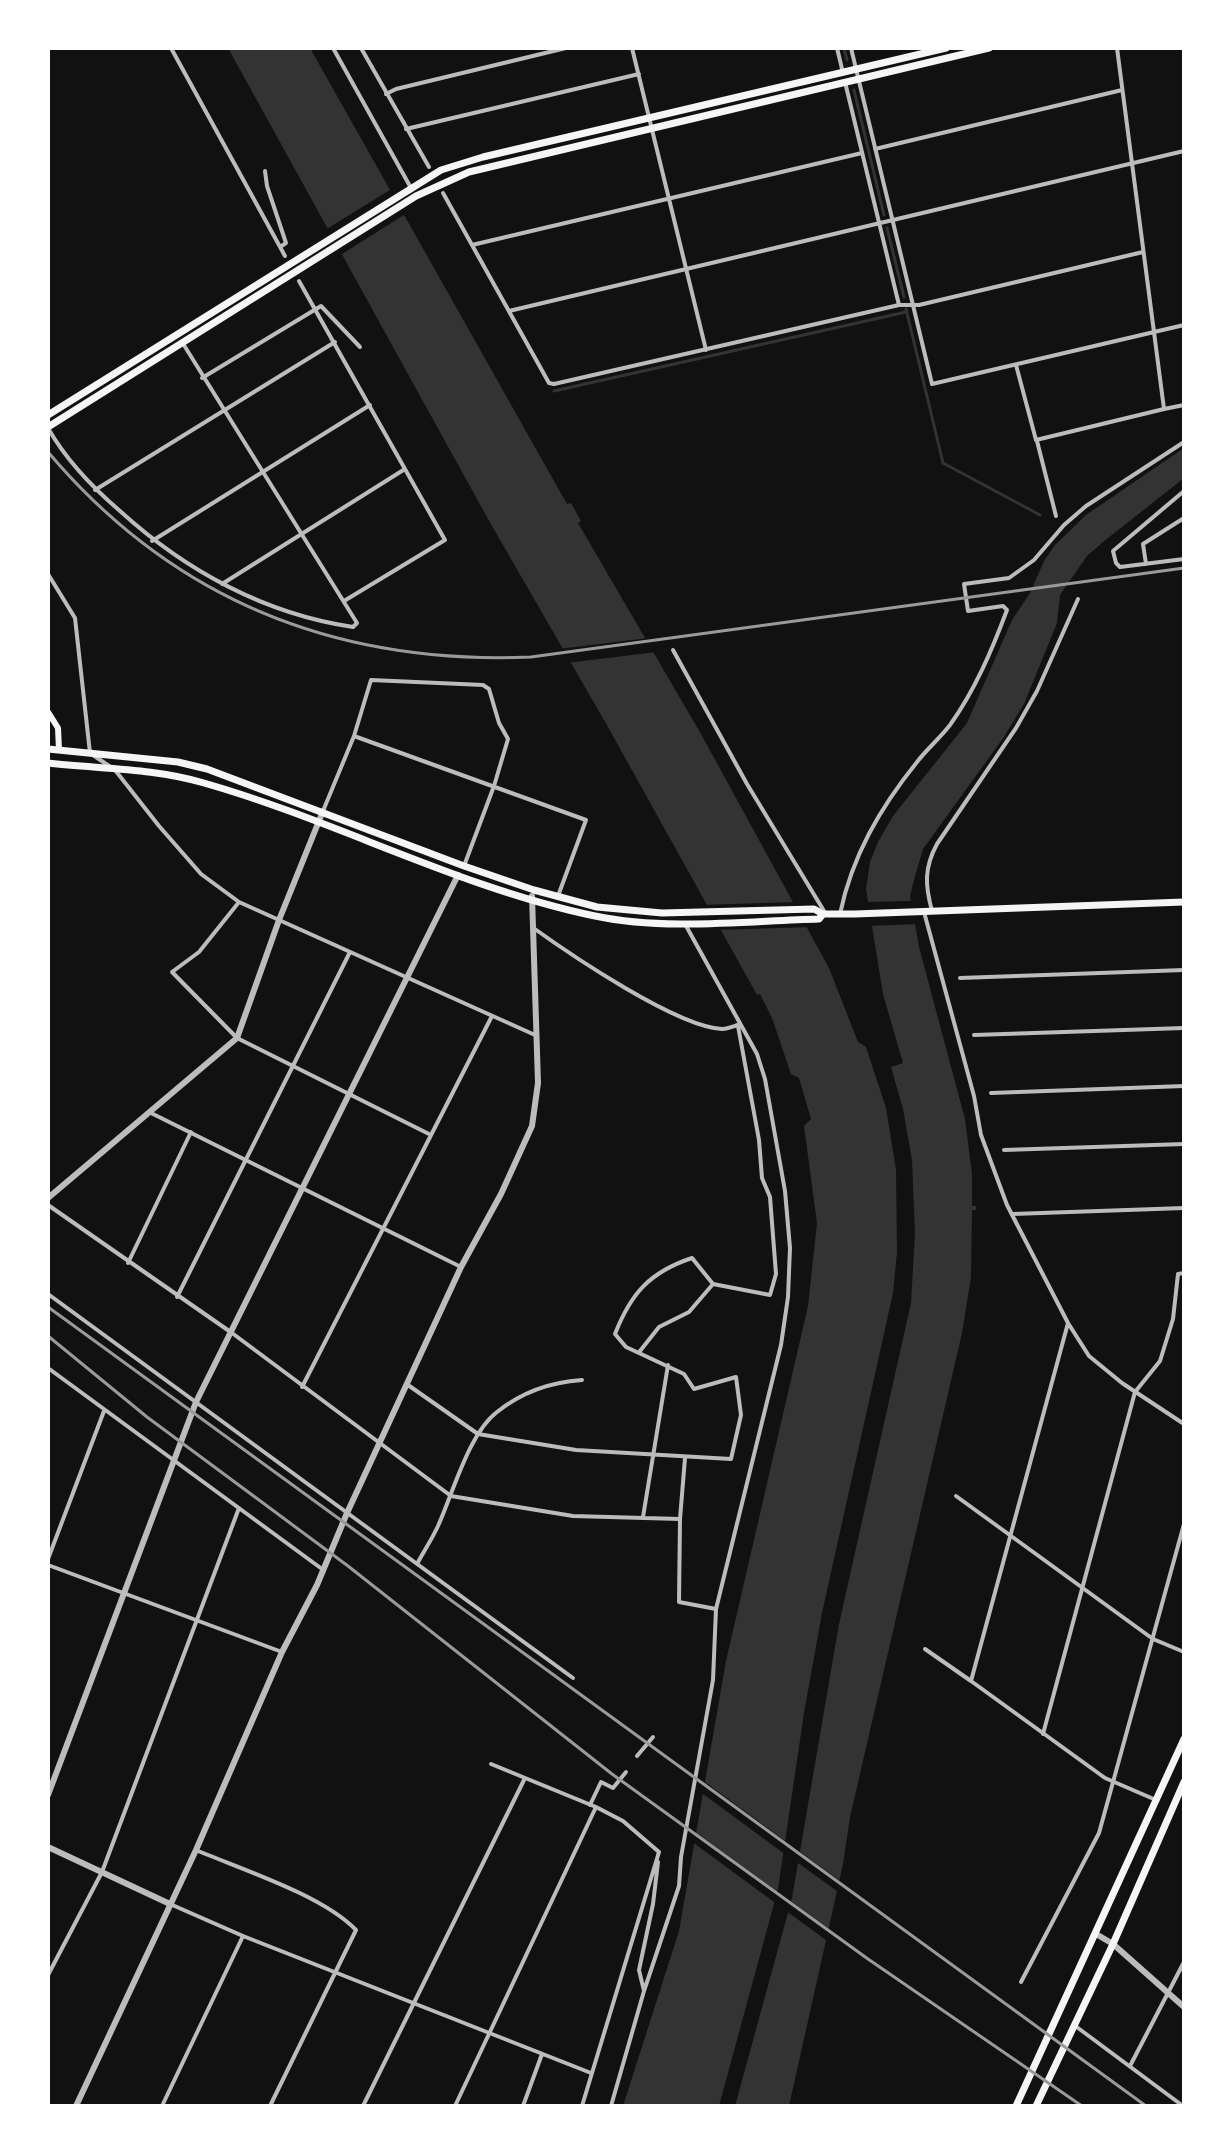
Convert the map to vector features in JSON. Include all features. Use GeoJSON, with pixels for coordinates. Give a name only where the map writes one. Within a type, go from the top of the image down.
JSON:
{"type":"FeatureCollection","features":[{"type":"Feature","properties":{"kind":"main road"},"geometry":{"type":"LineString","coordinates":[[858,75],[923,51],[946,48]]}},
{"type":"Feature","properties":{"kind":"main road"},"geometry":{"type":"LineString","coordinates":[[48,415],[441,170],[649,118],[989,48]]}},
{"type":"Feature","properties":{"kind":"main road"},"geometry":{"type":"LineString","coordinates":[[48,427],[433,187],[485,167],[844,78]]}},
{"type":"Feature","properties":{"kind":"main road"},"geometry":{"type":"LineString","coordinates":[[48,712],[58,728],[59,750]]}},
{"type":"Feature","properties":{"kind":"main road"},"geometry":{"type":"LineString","coordinates":[[48,749],[178,762],[207,769],[464,866],[534,890],[611,908],[684,912],[814,909],[822,915]]}},
{"type":"Feature","properties":{"kind":"main road"},"geometry":{"type":"LineString","coordinates":[[48,763],[141,771],[203,782],[531,900],[614,920],[662,924],[840,914],[1184,902]]}},
{"type":"Feature","properties":{"kind":"main road"},"geometry":{"type":"LineString","coordinates":[[1016,2106],[1184,1739]]}},
{"type":"Feature","properties":{"kind":"main road"},"geometry":{"type":"LineString","coordinates":[[1038,2105],[1184,1782]]}},
{"type":"Feature","properties":{"kind":"street"},"geometry":{"type":"LineString","coordinates":[[171,48],[285,256]]}},
{"type":"Feature","properties":{"kind":"street"},"geometry":{"type":"LineString","coordinates":[[333,48],[409,189]]}},
{"type":"Feature","properties":{"kind":"street"},"geometry":{"type":"LineString","coordinates":[[361,48],[429,167]]}},
{"type":"Feature","properties":{"kind":"street"},"geometry":{"type":"LineString","coordinates":[[386,94],[566,48]]}},
{"type":"Feature","properties":{"kind":"street"},"geometry":{"type":"LineString","coordinates":[[632,48],[706,350]]}},
{"type":"Feature","properties":{"kind":"street"},"geometry":{"type":"LineString","coordinates":[[837,48],[899,305]]}},
{"type":"Feature","properties":{"kind":"street"},"geometry":{"type":"LineString","coordinates":[[851,48],[932,384],[1184,325]]}},
{"type":"Feature","properties":{"kind":"street"},"geometry":{"type":"LineString","coordinates":[[1117,48],[1164,409]]}},
{"type":"Feature","properties":{"kind":"street"},"geometry":{"type":"LineString","coordinates":[[923,51],[926,63]]}},
{"type":"Feature","properties":{"kind":"street"},"geometry":{"type":"LineString","coordinates":[[406,129],[639,74]]}},
{"type":"Feature","properties":{"kind":"street"},"geometry":{"type":"LineString","coordinates":[[875,149],[1122,90]]}},
{"type":"Feature","properties":{"kind":"street"},"geometry":{"type":"LineString","coordinates":[[509,311],[1184,151]]}},
{"type":"Feature","properties":{"kind":"street"},"geometry":{"type":"LineString","coordinates":[[472,245],[862,153]]}},
{"type":"Feature","properties":{"kind":"street"},"geometry":{"type":"LineString","coordinates":[[265,171],[286,243],[280,247]]}},
{"type":"Feature","properties":{"kind":"street"},"geometry":{"type":"LineString","coordinates":[[443,193],[549,383],[554,384],[899,305],[919,305],[1143,252]]}},
{"type":"Feature","properties":{"kind":"street"},"geometry":{"type":"LineString","coordinates":[[299,281],[445,540],[344,601]]}},
{"type":"Feature","properties":{"kind":"street"},"geometry":{"type":"LineString","coordinates":[[202,378],[321,306],[360,347]]}},
{"type":"Feature","properties":{"kind":"street"},"geometry":{"type":"LineString","coordinates":[[48,427],[58,445],[95,490],[152,541],[222,584],[257,601],[315,622],[353,627],[357,623],[344,601],[177,334]]}},
{"type":"Feature","properties":{"kind":"street"},"geometry":{"type":"LineString","coordinates":[[95,490],[335,342]]}},
{"type":"Feature","properties":{"kind":"street"},"geometry":{"type":"LineString","coordinates":[[1016,365],[1056,516]]}},
{"type":"Feature","properties":{"kind":"street"},"geometry":{"type":"LineString","coordinates":[[152,541],[370,405]]}},
{"type":"Feature","properties":{"kind":"street"},"geometry":{"type":"LineString","coordinates":[[1036,440],[1184,405]]}},
{"type":"Feature","properties":{"kind":"street"},"geometry":{"type":"LineString","coordinates":[[840,914],[848,878],[870,832],[904,780],[948,727],[977,680],[1007,610],[1003,606],[968,611],[964,584],[1009,578],[1034,560],[1064,525],[1099,497],[1184,442]]}},
{"type":"Feature","properties":{"kind":"street"},"geometry":{"type":"LineString","coordinates":[[222,584],[405,469]]}},
{"type":"Feature","properties":{"kind":"street"},"geometry":{"type":"LineString","coordinates":[[1184,491],[1113,551],[1120,567],[1184,559]]}},
{"type":"Feature","properties":{"kind":"street"},"geometry":{"type":"LineString","coordinates":[[1146,564],[1143,544],[1184,518]]}},
{"type":"Feature","properties":{"kind":"street"},"geometry":{"type":"LineString","coordinates":[[48,574],[75,618],[90,753],[115,770],[201,874],[239,902],[535,1035]]}},
{"type":"Feature","properties":{"kind":"street"},"geometry":{"type":"LineString","coordinates":[[1078,599],[1037,691],[1016,728],[928,861],[925,912],[974,1096],[981,1135],[1013,1214],[1068,1323],[1089,1356],[1135,1392],[1184,1424]]}},
{"type":"Feature","properties":{"kind":"street"},"geometry":{"type":"LineString","coordinates":[[673,650],[822,915]]}},
{"type":"Feature","properties":{"kind":"street"},"geometry":{"type":"LineString","coordinates":[[48,1198],[237,1038],[279,920],[354,736],[371,680],[483,685],[489,689],[499,723],[508,739],[464,866]]}},
{"type":"Feature","properties":{"kind":"street"},"geometry":{"type":"LineString","coordinates":[[354,736],[586,820],[558,896]]}},
{"type":"Feature","properties":{"kind":"street"},"geometry":{"type":"LineString","coordinates":[[48,1795],[196,1402],[458,875]]}},
{"type":"Feature","properties":{"kind":"street"},"geometry":{"type":"LineString","coordinates":[[76,2106],[461,1267],[501,1194],[532,1126],[538,1083],[531,900],[534,890]]}},
{"type":"Feature","properties":{"kind":"street"},"geometry":{"type":"LineString","coordinates":[[239,902],[199,952],[172,972],[237,1038],[431,1135]]}},
{"type":"Feature","properties":{"kind":"street"},"geometry":{"type":"LineString","coordinates":[[611,2106],[644,1991],[679,1886],[681,1857],[713,1680],[716,1609],[781,1345],[788,1297],[790,1248],[785,1191],[765,1079],[757,1054],[687,922]]}},
{"type":"Feature","properties":{"kind":"street"},"geometry":{"type":"LineString","coordinates":[[532,927],[645,999],[695,1022],[722,1029],[740,1024]]}},
{"type":"Feature","properties":{"kind":"street"},"geometry":{"type":"LineString","coordinates":[[177,1297],[350,952]]}},
{"type":"Feature","properties":{"kind":"street"},"geometry":{"type":"LineString","coordinates":[[960,978],[1184,970]]}},
{"type":"Feature","properties":{"kind":"street"},"geometry":{"type":"LineString","coordinates":[[302,1387],[492,1016]]}},
{"type":"Feature","properties":{"kind":"street"},"geometry":{"type":"LineString","coordinates":[[408,1385],[478,1434],[576,1450],[731,1459],[741,1415],[736,1377],[694,1389],[684,1374],[626,1347],[615,1334],[625,1308],[647,1281],[671,1265],[692,1258],[713,1284],[770,1295],[776,1274],[770,1197],[762,1178],[759,1140],[740,1024]]}},
{"type":"Feature","properties":{"kind":"street"},"geometry":{"type":"LineString","coordinates":[[974,1035],[1184,1028]]}},
{"type":"Feature","properties":{"kind":"street"},"geometry":{"type":"LineString","coordinates":[[991,1093],[1184,1086]]}},
{"type":"Feature","properties":{"kind":"street"},"geometry":{"type":"LineString","coordinates":[[151,1113],[461,1267]]}},
{"type":"Feature","properties":{"kind":"street"},"geometry":{"type":"LineString","coordinates":[[128,1263],[191,1132]]}},
{"type":"Feature","properties":{"kind":"street"},"geometry":{"type":"LineString","coordinates":[[1004,1150],[1184,1144]]}},
{"type":"Feature","properties":{"kind":"street"},"geometry":{"type":"LineString","coordinates":[[48,1205],[232,1333],[451,1496],[573,1516],[680,1519]]}},
{"type":"Feature","properties":{"kind":"street"},"geometry":{"type":"LineString","coordinates":[[1013,1214],[1184,1208]]}},
{"type":"Feature","properties":{"kind":"street"},"geometry":{"type":"LineString","coordinates":[[1043,1734],[1135,1392],[1160,1361],[1173,1319],[1178,1274],[1184,1273]]}},
{"type":"Feature","properties":{"kind":"street"},"geometry":{"type":"LineString","coordinates":[[640,1351],[659,1327],[689,1312],[713,1284]]}},
{"type":"Feature","properties":{"kind":"street"},"geometry":{"type":"LineString","coordinates":[[48,1294],[573,1678]]}},
{"type":"Feature","properties":{"kind":"street"},"geometry":{"type":"LineString","coordinates":[[971,1681],[1068,1323]]}},
{"type":"Feature","properties":{"kind":"street"},"geometry":{"type":"LineString","coordinates":[[643,1517],[668,1365]]}},
{"type":"Feature","properties":{"kind":"street"},"geometry":{"type":"LineString","coordinates":[[48,1368],[322,1569]]}},
{"type":"Feature","properties":{"kind":"street"},"geometry":{"type":"LineString","coordinates":[[417,1564],[478,1434],[495,1413],[534,1390],[557,1382],[582,1380]]}},
{"type":"Feature","properties":{"kind":"street"},"geometry":{"type":"LineString","coordinates":[[104,1411],[48,1562],[124,1594],[282,1652]]}},
{"type":"Feature","properties":{"kind":"street"},"geometry":{"type":"LineString","coordinates":[[685,1458],[680,1519],[679,1602],[716,1609]]}},
{"type":"Feature","properties":{"kind":"street"},"geometry":{"type":"LineString","coordinates":[[956,1496],[1153,1639],[1184,1652]]}},
{"type":"Feature","properties":{"kind":"street"},"geometry":{"type":"LineString","coordinates":[[48,1975],[102,1872],[239,1508]]}},
{"type":"Feature","properties":{"kind":"street"},"geometry":{"type":"LineString","coordinates":[[1021,1982],[1099,1833],[1184,1524]]}},
{"type":"Feature","properties":{"kind":"street"},"geometry":{"type":"LineString","coordinates":[[925,1649],[1114,1783],[1156,1800]]}},
{"type":"Feature","properties":{"kind":"street"},"geometry":{"type":"LineString","coordinates":[[637,1756],[653,1737]]}},
{"type":"Feature","properties":{"kind":"street"},"geometry":{"type":"LineString","coordinates":[[491,1764],[623,1821],[659,1852]]}},
{"type":"Feature","properties":{"kind":"street"},"geometry":{"type":"LineString","coordinates":[[455,2106],[593,1806],[598,1784],[601,1782],[613,1788],[626,1772]]}},
{"type":"Feature","properties":{"kind":"street"},"geometry":{"type":"LineString","coordinates":[[363,2106],[524,1780]]}},
{"type":"Feature","properties":{"kind":"street"},"geometry":{"type":"LineString","coordinates":[[1173,1805],[1182,1809]]}},
{"type":"Feature","properties":{"kind":"street"},"geometry":{"type":"LineString","coordinates":[[48,1847],[243,1936],[591,2073]]}},
{"type":"Feature","properties":{"kind":"street"},"geometry":{"type":"LineString","coordinates":[[196,1850],[314,1900],[343,1916],[356,1930],[270,2106]]}},
{"type":"Feature","properties":{"kind":"street"},"geometry":{"type":"LineString","coordinates":[[644,1991],[639,1970],[653,1904],[659,1852]]}},
{"type":"Feature","properties":{"kind":"street"},"geometry":{"type":"LineString","coordinates":[[582,2106],[659,1852]]}},
{"type":"Feature","properties":{"kind":"street"},"geometry":{"type":"LineString","coordinates":[[1096,1934],[1113,1944],[1184,2007]]}},
{"type":"Feature","properties":{"kind":"street"},"geometry":{"type":"LineString","coordinates":[[162,2106],[243,1936]]}},
{"type":"Feature","properties":{"kind":"street"},"geometry":{"type":"LineString","coordinates":[[1130,2066],[1184,1962]]}},
{"type":"Feature","properties":{"kind":"street"},"geometry":{"type":"LineString","coordinates":[[1074,2025],[1183,2106]]}},
{"type":"Feature","properties":{"kind":"street"},"geometry":{"type":"LineString","coordinates":[[523,2106],[542,2054]]}},
{"type":"Feature","properties":{"kind":"shaded area"},"geometry":{"type":"Polygon","coordinates":[[[228,48],[310,48],[567,504],[571,503],[581,521],[578,523],[701,734],[829,968],[858,1042],[866,1047],[886,1108],[896,1170],[897,1252],[893,1293],[822,1613],[778,1889],[719,2106],[623,2106],[679,1931],[726,1661],[808,1306],[817,1223],[804,1126],[811,1119],[799,1078],[791,1074],[772,1018],[760,994],[757,995],[488,519],[228,48]]]}},
{"type":"Feature","properties":{"kind":"shaded area"},"geometry":{"type":"Polygon","coordinates":[[[1184,448],[1184,478],[1087,556],[1060,595],[1057,623],[1024,704],[1004,737],[923,849],[915,876],[910,896],[919,947],[965,1119],[972,1174],[972,1206],[976,1206],[976,1210],[972,1210],[971,1277],[962,1333],[850,1817],[843,1864],[789,2106],[735,2106],[792,1898],[839,1624],[911,1303],[915,1233],[912,1160],[903,1109],[891,1067],[903,1063],[883,994],[866,889],[870,862],[893,816],[967,723],[1012,620],[1055,545],[1086,515],[1184,448]]]}},
{"type":"Feature","properties":{"kind":"pier"},"geometry":{"type":"Polygon","coordinates":[[[393,188],[407,213],[339,256],[325,230],[393,188]]]}},
{"type":"Feature","properties":{"kind":"pier"},"geometry":{"type":"Polygon","coordinates":[[[649,638],[657,652],[566,663],[558,649],[649,638]]]}},
{"type":"Feature","properties":{"kind":"pier"},"geometry":{"type":"Polygon","coordinates":[[[915,898],[919,924],[867,926],[864,902],[912,901],[915,898]]]}},
{"type":"Feature","properties":{"kind":"pier"},"geometry":{"type":"Polygon","coordinates":[[[796,902],[811,927],[717,930],[702,905],[796,902]]]}},
{"type":"Feature","properties":{"kind":"pier"},"geometry":{"type":"Polygon","coordinates":[[[701,1779],[788,1843],[786,1855],[699,1791],[701,1779]]]}},
{"type":"Feature","properties":{"kind":"pier"},"geometry":{"type":"Polygon","coordinates":[[[692,1830],[781,1894],[778,1905],[691,1841],[692,1830]]]}},
{"type":"Feature","properties":{"kind":"pier"},"geometry":{"type":"Polygon","coordinates":[[[795,1848],[843,1883],[841,1894],[794,1860],[795,1848]]]}},
{"type":"Feature","properties":{"kind":"pier"},"geometry":{"type":"Polygon","coordinates":[[[788,1899],[832,1931],[830,1943],[785,1910],[788,1899]]]}},
{"type":"Feature","properties":{"kind":"waterway"},"geometry":{"type":"LineString","coordinates":[[844,48],[847,60]]}},
{"type":"Feature","properties":{"kind":"waterway"},"geometry":{"type":"LineString","coordinates":[[854,90],[884,215]]}},
{"type":"Feature","properties":{"kind":"waterway"},"geometry":{"type":"LineString","coordinates":[[887,228],[904,297]]}},
{"type":"Feature","properties":{"kind":"waterway"},"geometry":{"type":"LineString","coordinates":[[906,309],[943,463],[1040,515]]}},
{"type":"Feature","properties":{"kind":"waterway"},"geometry":{"type":"LineString","coordinates":[[554,391],[906,312]]}},
{"type":"Feature","properties":{"kind":"railway"},"geometry":{"type":"LineString","coordinates":[[48,452],[97,504],[149,548],[205,584],[264,613],[327,635],[392,649],[460,657],[531,657],[1184,568]]}},
{"type":"Feature","properties":{"kind":"railway"},"geometry":{"type":"LineString","coordinates":[[48,1307],[1146,2106]]}},
{"type":"Feature","properties":{"kind":"railway"},"geometry":{"type":"LineString","coordinates":[[48,1336],[147,1417],[348,1566],[612,1774],[868,1959],[1082,2106]]}}]}
